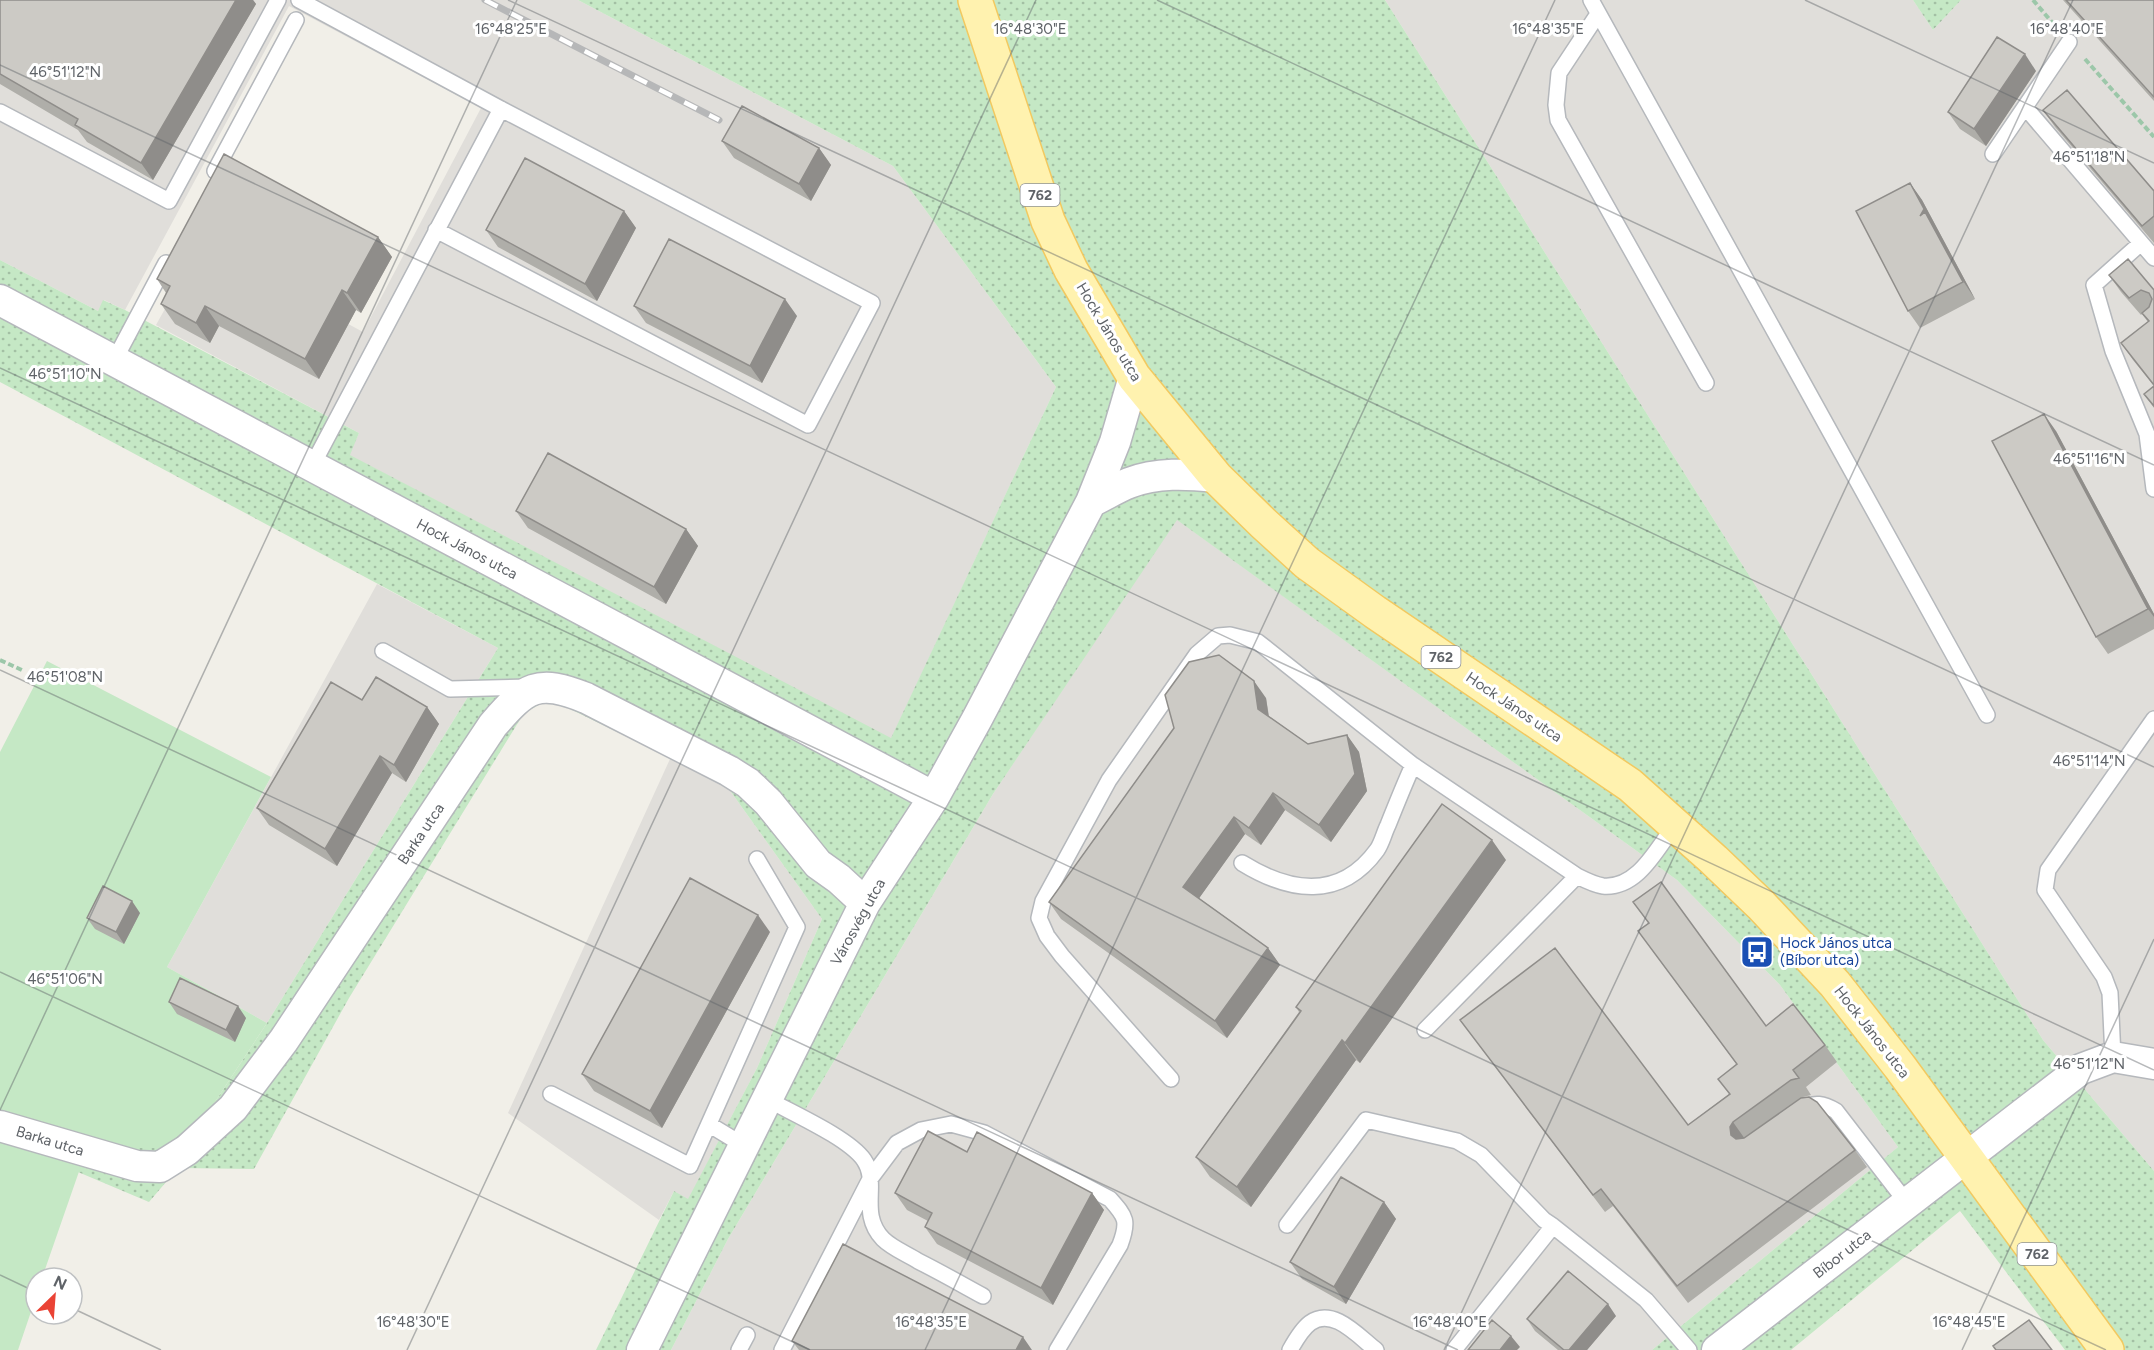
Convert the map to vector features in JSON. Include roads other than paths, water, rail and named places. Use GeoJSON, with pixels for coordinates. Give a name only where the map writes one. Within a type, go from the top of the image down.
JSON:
{"type":"FeatureCollection","features":[{"type":"Feature","properties":{"kind":"main road","name":"Hock János utca"},"geometry":{"type":"LineString","coordinates":[[975,0],[1048,221],[1071,270],[1134,377],[1216,477],[1307,563],[1375,612],[1630,785],[1761,905],[1835,984],[1900,1067],[2107,1350]]}},
{"type":"Feature","properties":{"kind":"street","name":"Hock János utca"},"geometry":{"type":"LineString","coordinates":[[0,300],[934,797]]}},
{"type":"Feature","properties":{"kind":"street","name":"Városvég utca"},"geometry":{"type":"LineString","coordinates":[[642,1350],[865,903],[934,797],[1092,502],[1115,442],[1134,377]]}},
{"type":"Feature","properties":{"kind":"street"},"geometry":{"type":"LineString","coordinates":[[1092,502],[1141,479],[1188,474],[1216,477]]}},
{"type":"Feature","properties":{"kind":"street"},"geometry":{"type":"LineString","coordinates":[[547,687],[562,688],[586,698],[748,783],[768,802],[818,864],[839,879],[865,903]]}},
{"type":"Feature","properties":{"kind":"street","name":"Barka utca"},"geometry":{"type":"LineString","coordinates":[[0,1126],[137,1166],[160,1167],[187,1150],[233,1108],[284,1040],[493,725],[514,701],[530,690],[547,687]]}},
{"type":"Feature","properties":{"kind":"street"},"geometry":{"type":"LineString","coordinates":[[2113,1057],[2154,1064]]}},
{"type":"Feature","properties":{"kind":"street","name":"Bíbor utca"},"geometry":{"type":"LineString","coordinates":[[1717,1350],[2082,1069],[2113,1057]]}},
{"type":"Feature","properties":{"kind":"lane"},"geometry":{"type":"LineString","coordinates":[[0,112],[169,201],[278,0]]}},
{"type":"Feature","properties":{"kind":"lane"},"geometry":{"type":"LineString","coordinates":[[299,0],[501,109],[872,303],[808,425],[436,230]]}},
{"type":"Feature","properties":{"kind":"lane"},"geometry":{"type":"LineString","coordinates":[[1594,7],[1559,73],[1556,105],[1558,120],[1706,383]]}},
{"type":"Feature","properties":{"kind":"lane"},"geometry":{"type":"LineString","coordinates":[[1594,7],[1987,715]]}},
{"type":"Feature","properties":{"kind":"lane"},"geometry":{"type":"LineString","coordinates":[[208,184],[296,20]]}},
{"type":"Feature","properties":{"kind":"lane"},"geometry":{"type":"LineString","coordinates":[[1993,154],[2069,42]]}},
{"type":"Feature","properties":{"kind":"lane"},"geometry":{"type":"LineString","coordinates":[[2025,107],[2154,258]]}},
{"type":"Feature","properties":{"kind":"lane"},"geometry":{"type":"LineString","coordinates":[[312,466],[501,109]]}},
{"type":"Feature","properties":{"kind":"lane"},"geometry":{"type":"LineString","coordinates":[[2141,243],[2094,285],[2113,351],[2147,434],[2154,489]]}},
{"type":"Feature","properties":{"kind":"lane"},"geometry":{"type":"LineString","coordinates":[[114,361],[175,246]]}},
{"type":"Feature","properties":{"kind":"lane"},"geometry":{"type":"LineString","coordinates":[[2113,351],[2130,337]]}},
{"type":"Feature","properties":{"kind":"lane"},"geometry":{"type":"LineString","coordinates":[[1171,1079],[1062,956],[1047,936],[1039,918],[1043,901],[1109,780],[1197,654],[1218,636],[1230,635],[1258,642],[1413,765],[1577,876],[1602,886],[1618,885],[1635,876],[1675,825]]}},
{"type":"Feature","properties":{"kind":"lane"},"geometry":{"type":"LineString","coordinates":[[383,651],[450,689],[547,687]]}},
{"type":"Feature","properties":{"kind":"lane"},"geometry":{"type":"LineString","coordinates":[[2113,1057],[2110,993],[2104,977],[2045,890],[2048,870],[2154,719]]}},
{"type":"Feature","properties":{"kind":"lane"},"geometry":{"type":"LineString","coordinates":[[1242,863],[1264,876],[1304,888],[1332,885],[1343,879],[1360,868],[1378,849],[1413,765]]}},
{"type":"Feature","properties":{"kind":"lane"},"geometry":{"type":"LineString","coordinates":[[551,1094],[690,1166],[797,927],[758,859]]}},
{"type":"Feature","properties":{"kind":"lane"},"geometry":{"type":"LineString","coordinates":[[1425,1030],[1577,876]]}},
{"type":"Feature","properties":{"kind":"lane"},"geometry":{"type":"LineString","coordinates":[[767,1099],[854,1149],[866,1161],[870,1179],[870,1218],[883,1239],[983,1296]]}},
{"type":"Feature","properties":{"kind":"lane"},"geometry":{"type":"LineString","coordinates":[[1790,1119],[1809,1105],[1823,1104],[1836,1111],[1907,1203]]}},
{"type":"Feature","properties":{"kind":"lane"},"geometry":{"type":"LineString","coordinates":[[1287,1225],[1366,1120],[1458,1141],[1481,1155],[1544,1220],[1646,1300],[1689,1350]]}},
{"type":"Feature","properties":{"kind":"lane"},"geometry":{"type":"LineString","coordinates":[[782,1350],[870,1179],[897,1143],[921,1130],[951,1124],[984,1133],[1110,1198],[1125,1215],[1126,1230],[1120,1245],[1057,1350]]}},
{"type":"Feature","properties":{"kind":"lane"},"geometry":{"type":"LineString","coordinates":[[710,1125],[743,1145]]}},
{"type":"Feature","properties":{"kind":"lane"},"geometry":{"type":"LineString","coordinates":[[1454,1350],[1553,1226]]}},
{"type":"Feature","properties":{"kind":"lane"},"geometry":{"type":"LineString","coordinates":[[1290,1350],[1309,1324],[1325,1318],[1334,1319],[1343,1324],[1376,1350]]}},
{"type":"Feature","properties":{"kind":"lane"},"geometry":{"type":"LineString","coordinates":[[739,1350],[747,1335]]}},
{"type":"Feature","properties":{"kind":"railway"},"geometry":{"type":"LineString","coordinates":[[485,0],[719,120]]}},
{"type":"Feature","properties":{"kind":"place","name":"Hock János utca (Bíbor utca)"},"geometry":{"type":"Point","coordinates":[1757,952]}}]}
